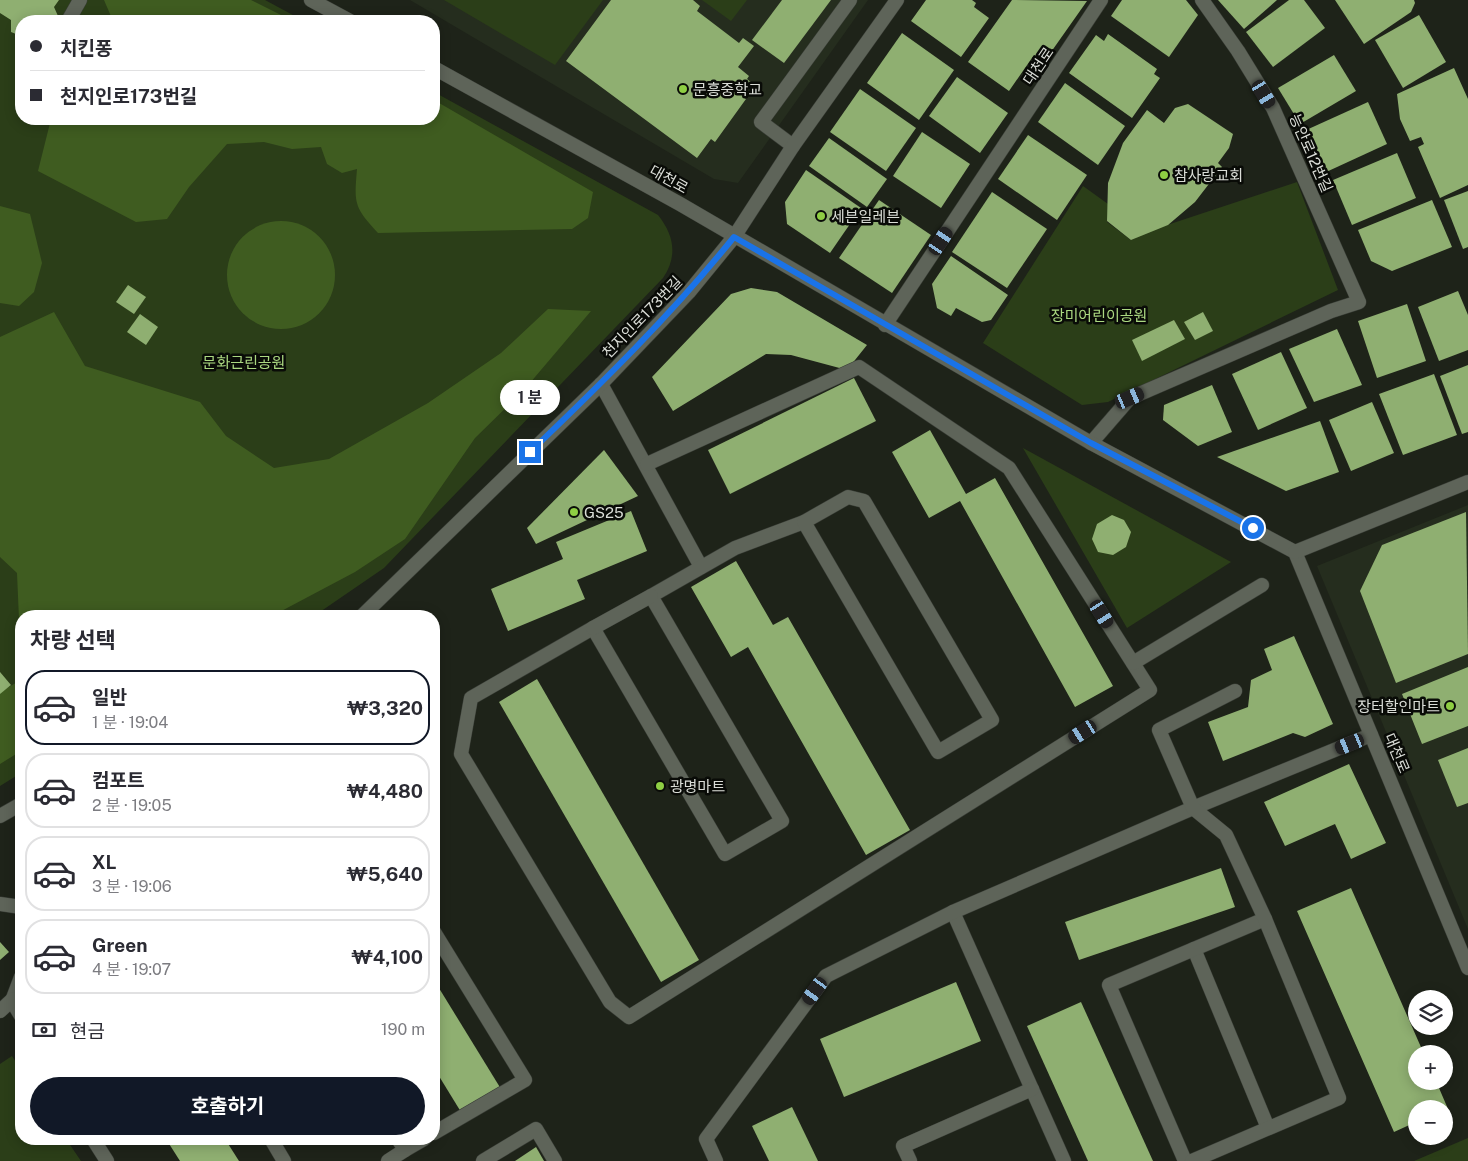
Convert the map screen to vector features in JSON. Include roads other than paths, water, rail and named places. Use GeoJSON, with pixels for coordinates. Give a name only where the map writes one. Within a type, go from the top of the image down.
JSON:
{"type":"FeatureCollection","features":[{"type":"Feature","properties":{"kind":"street"},"geometry":{"type":"LineString","coordinates":[[71,15],[80,0]]}},
{"type":"Feature","properties":{"kind":"street"},"geometry":{"type":"LineString","coordinates":[[311,0],[339,15]]}},
{"type":"Feature","properties":{"kind":"street"},"geometry":{"type":"LineString","coordinates":[[793,146],[761,122],[850,0]]}},
{"type":"Feature","properties":{"kind":"street","name":"천지인로173번길"},"geometry":{"type":"LineString","coordinates":[[368,610],[601,384],[689,292],[734,237],[793,146],[897,0]]}},
{"type":"Feature","properties":{"kind":"street","name":"대천로"},"geometry":{"type":"LineString","coordinates":[[884,324],[1101,0]]}},
{"type":"Feature","properties":{"kind":"street","name":"능안로12번길"},"geometry":{"type":"LineString","coordinates":[[1091,443],[1130,398],[1331,311],[1359,302],[1273,108],[1238,51],[1202,0]]}},
{"type":"Feature","properties":{"kind":"street","name":"대천로"},"geometry":{"type":"LineString","coordinates":[[440,71],[680,204],[1091,443],[1295,552],[1468,968]]}},
{"type":"Feature","properties":{"kind":"street"},"geometry":{"type":"LineString","coordinates":[[646,464],[859,367],[1009,468],[1150,690],[629,1017],[610,1002],[461,754],[471,698],[735,548],[804,522],[848,497],[864,502],[992,720],[938,752],[804,522]]}},
{"type":"Feature","properties":{"kind":"street"},"geometry":{"type":"LineString","coordinates":[[601,384],[701,567]]}},
{"type":"Feature","properties":{"kind":"street"},"geometry":{"type":"LineString","coordinates":[[1295,552],[1468,482]]}},
{"type":"Feature","properties":{"kind":"street"},"geometry":{"type":"LineString","coordinates":[[1133,663],[1262,585]]}},
{"type":"Feature","properties":{"kind":"street"},"geometry":{"type":"LineString","coordinates":[[593,628],[725,854],[782,821],[651,596]]}},
{"type":"Feature","properties":{"kind":"street"},"geometry":{"type":"LineString","coordinates":[[1192,1161],[1340,1098],[1265,919],[1226,835],[1193,808],[1159,730],[1235,691]]}},
{"type":"Feature","properties":{"kind":"street"},"geometry":{"type":"LineString","coordinates":[[716,1161],[706,1139],[826,976],[953,912],[1193,808],[1371,735]]}},
{"type":"Feature","properties":{"kind":"street"},"geometry":{"type":"LineString","coordinates":[[0,816],[15,807]]}},
{"type":"Feature","properties":{"kind":"street"},"geometry":{"type":"LineString","coordinates":[[0,904],[15,906]]}},
{"type":"Feature","properties":{"kind":"street"},"geometry":{"type":"LineString","coordinates":[[953,912],[1063,1160]]}},
{"type":"Feature","properties":{"kind":"street"},"geometry":{"type":"LineString","coordinates":[[1185,1161],[1109,985],[1265,919]]}},
{"type":"Feature","properties":{"kind":"street"},"geometry":{"type":"LineString","coordinates":[[440,942],[525,1080],[440,1130]]}},
{"type":"Feature","properties":{"kind":"street"},"geometry":{"type":"LineString","coordinates":[[1194,949],[1268,1128]]}},
{"type":"Feature","properties":{"kind":"street"},"geometry":{"type":"LineString","coordinates":[[0,1011],[13,999],[15,994]]}},
{"type":"Feature","properties":{"kind":"street"},"geometry":{"type":"LineString","coordinates":[[13,999],[15,1003]]}},
{"type":"Feature","properties":{"kind":"street"},"geometry":{"type":"LineString","coordinates":[[910,1161],[903,1146],[1032,1089]]}},
{"type":"Feature","properties":{"kind":"street"},"geometry":{"type":"LineString","coordinates":[[482,1161],[536,1129],[555,1161]]}},
{"type":"Feature","properties":{"kind":"street"},"geometry":{"type":"LineString","coordinates":[[97,1145],[106,1161]]}},
{"type":"Feature","properties":{"kind":"street"},"geometry":{"type":"LineString","coordinates":[[275,1145],[284,1161]]}},
{"type":"Feature","properties":{"kind":"street"},"geometry":{"type":"LineString","coordinates":[[388,1161],[401,1145]]}},
{"type":"Feature","properties":{"kind":"place","name":"문흥중학교"},"geometry":{"type":"Point","coordinates":[683,89]}},
{"type":"Feature","properties":{"kind":"place","name":"참사랑교회"},"geometry":{"type":"Point","coordinates":[1164,175]}},
{"type":"Feature","properties":{"kind":"place","name":"세븐일레븐"},"geometry":{"type":"Point","coordinates":[821,216]}},
{"type":"Feature","properties":{"kind":"place","name":"GS25"},"geometry":{"type":"Point","coordinates":[574,512]}},
{"type":"Feature","properties":{"kind":"place","name":"장터할인마트"},"geometry":{"type":"Point","coordinates":[1450,706]}},
{"type":"Feature","properties":{"kind":"place","name":"광명마트"},"geometry":{"type":"Point","coordinates":[660,786]}},
{"type":"Feature","properties":{"kind":"park label","name":"장미어린이공원"},"geometry":{"type":"Point","coordinates":[1099,315]}},
{"type":"Feature","properties":{"kind":"park label","name":"문화근린공원"},"geometry":{"type":"Point","coordinates":[244,362]}}]}
